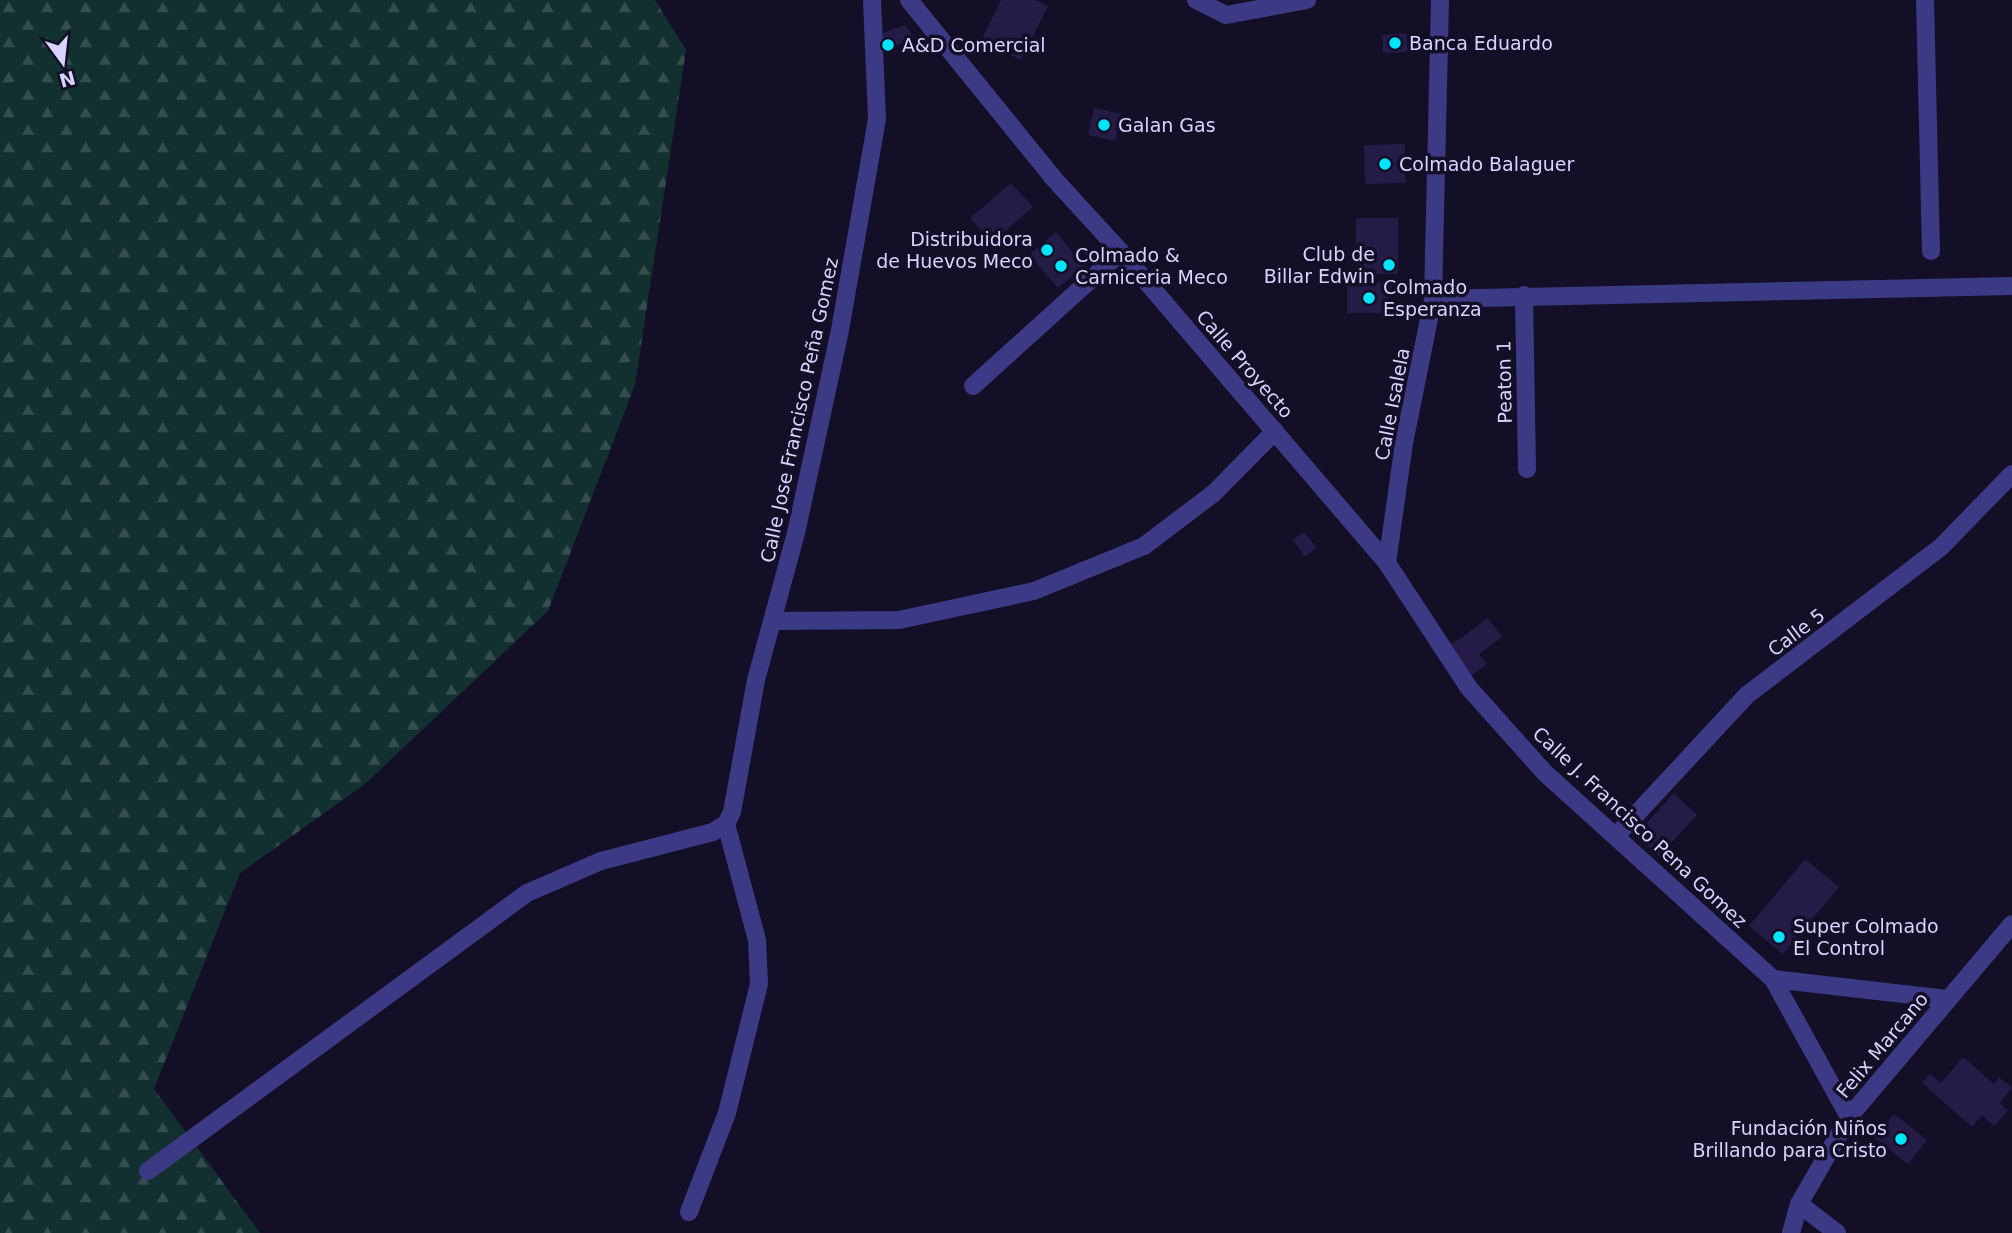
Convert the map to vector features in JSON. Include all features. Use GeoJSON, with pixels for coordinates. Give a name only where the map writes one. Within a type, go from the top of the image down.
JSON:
{"type":"FeatureCollection","features":[{"type":"Feature","properties":{"kind":"street","name":"Calle Jose Francisco Peña Gomez"},"geometry":{"type":"LineString","coordinates":[[726,824],[732,812],[756,680],[774,621],[837,343],[877,118],[872,0]]}},
{"type":"Feature","properties":{"kind":"street","name":"Calle Proyecto"},"geometry":{"type":"LineString","coordinates":[[909,0],[1055,180],[1121,252],[1387,564]]}},
{"type":"Feature","properties":{"kind":"street"},"geometry":{"type":"LineString","coordinates":[[1196,0],[1226,15],[1307,0]]}},
{"type":"Feature","properties":{"kind":"street","name":"Calle Isalela"},"geometry":{"type":"LineString","coordinates":[[1387,564],[1404,443],[1433,299],[1440,0]]}},
{"type":"Feature","properties":{"kind":"street"},"geometry":{"type":"LineString","coordinates":[[1925,0],[1931,251]]}},
{"type":"Feature","properties":{"kind":"street"},"geometry":{"type":"LineString","coordinates":[[973,386],[1121,252]]}},
{"type":"Feature","properties":{"kind":"street"},"geometry":{"type":"LineString","coordinates":[[1433,299],[2012,286]]}},
{"type":"Feature","properties":{"kind":"street","name":"Peaton 1"},"geometry":{"type":"LineString","coordinates":[[1524,295],[1527,468]]}},
{"type":"Feature","properties":{"kind":"street"},"geometry":{"type":"LineString","coordinates":[[774,621],[898,620],[1034,591],[1144,547],[1214,494],[1275,431]]}},
{"type":"Feature","properties":{"kind":"street","name":"Calle 5"},"geometry":{"type":"LineString","coordinates":[[1616,836],[1747,695],[1941,547],[2012,474]]}},
{"type":"Feature","properties":{"kind":"street","name":"Calle J. Francisco Pena Gomez"},"geometry":{"type":"LineString","coordinates":[[1387,564],[1469,688],[1545,773],[1773,979],[1849,1117]]}},
{"type":"Feature","properties":{"kind":"street"},"geometry":{"type":"LineString","coordinates":[[148,1171],[527,893],[601,861],[713,832],[726,824],[757,940],[759,984],[727,1113],[689,1212]]}},
{"type":"Feature","properties":{"kind":"street","name":"Felix Marcano"},"geometry":{"type":"LineString","coordinates":[[1791,1233],[1799,1203],[1849,1117],[2012,924]]}},
{"type":"Feature","properties":{"kind":"street"},"geometry":{"type":"LineString","coordinates":[[1773,979],[1947,999]]}},
{"type":"Feature","properties":{"kind":"street"},"geometry":{"type":"LineString","coordinates":[[1799,1203],[1837,1233]]}},
{"type":"Feature","properties":{"kind":"green space"},"geometry":{"type":"Polygon","coordinates":[[[0,0],[655,0],[686,50],[635,385],[548,611],[364,785],[240,873],[154,1089],[260,1233],[0,1233],[0,0]]]}},
{"type":"Feature","properties":{"kind":"building"},"geometry":{"type":"Polygon","coordinates":[[[1001,0],[1036,0],[1048,6],[1021,60],[981,41],[1001,0]]]}},
{"type":"Feature","properties":{"kind":"building","name":"A&D Comercial"},"geometry":{"type":"Polygon","coordinates":[[[905,25],[915,38],[878,53],[880,34],[905,25]]]}},
{"type":"Feature","properties":{"kind":"building","name":"Banca Eduardo"},"geometry":{"type":"Polygon","coordinates":[[[1407,33],[1408,52],[1383,53],[1382,35],[1407,33]]]}},
{"type":"Feature","properties":{"kind":"building","name":"Galan Gas"},"geometry":{"type":"Polygon","coordinates":[[[1094,108],[1121,114],[1115,141],[1088,135],[1094,108]]]}},
{"type":"Feature","properties":{"kind":"building","name":"Colmado Balaguer"},"geometry":{"type":"Polygon","coordinates":[[[1405,144],[1405,183],[1365,184],[1364,145],[1405,144]]]}},
{"type":"Feature","properties":{"kind":"building"},"geometry":{"type":"Polygon","coordinates":[[[1011,183],[1033,207],[992,242],[970,218],[1011,183]]]}},
{"type":"Feature","properties":{"kind":"building"},"geometry":{"type":"Polygon","coordinates":[[[1356,218],[1398,218],[1398,274],[1356,274],[1356,218]]]}},
{"type":"Feature","properties":{"kind":"building","name":"Colmado & Carniceria Meco"},"geometry":{"type":"Polygon","coordinates":[[[1056,232],[1084,266],[1058,288],[1029,255],[1056,232]]]}},
{"type":"Feature","properties":{"kind":"building","name":"Colmado Esperanza"},"geometry":{"type":"Polygon","coordinates":[[[1347,283],[1392,283],[1391,313],[1347,313],[1347,283]]]}},
{"type":"Feature","properties":{"kind":"building"},"geometry":{"type":"Polygon","coordinates":[[[1304,532],[1317,548],[1305,557],[1293,540],[1304,532]]]}},
{"type":"Feature","properties":{"kind":"building"},"geometry":{"type":"Polygon","coordinates":[[[1488,618],[1502,637],[1479,654],[1487,664],[1469,678],[1447,648],[1488,618]]]}},
{"type":"Feature","properties":{"kind":"building"},"geometry":{"type":"Polygon","coordinates":[[[1674,793],[1697,815],[1659,856],[1636,835],[1674,793]]]}},
{"type":"Feature","properties":{"kind":"building"},"geometry":{"type":"Polygon","coordinates":[[[1805,859],[1839,887],[1783,954],[1749,926],[1805,859]]]}},
{"type":"Feature","properties":{"kind":"building"},"geometry":{"type":"Polygon","coordinates":[[[1963,1057],[1994,1084],[1999,1077],[2012,1088],[2000,1103],[2008,1110],[1994,1126],[1982,1115],[1972,1127],[1922,1083],[1930,1074],[1941,1083],[1963,1057]]]}},
{"type":"Feature","properties":{"kind":"building","name":"Fundación Niños Brillando para Cristo"},"geometry":{"type":"Polygon","coordinates":[[[1894,1114],[1927,1140],[1908,1164],[1875,1138],[1894,1114]]]}},
{"type":"Feature","properties":{"kind":"place","name":"Banca Eduardo"},"geometry":{"type":"Point","coordinates":[1395,43]}},
{"type":"Feature","properties":{"kind":"place","name":"A&D Comercial"},"geometry":{"type":"Point","coordinates":[888,45]}},
{"type":"Feature","properties":{"kind":"place","name":"Galan Gas"},"geometry":{"type":"Point","coordinates":[1104,125]}},
{"type":"Feature","properties":{"kind":"place","name":"Colmado Balaguer"},"geometry":{"type":"Point","coordinates":[1385,164]}},
{"type":"Feature","properties":{"kind":"place","name":"Distribuidora de Huevos Meco"},"geometry":{"type":"Point","coordinates":[1047,250]}},
{"type":"Feature","properties":{"kind":"place","name":"Club de Billar Edwin"},"geometry":{"type":"Point","coordinates":[1389,265]}},
{"type":"Feature","properties":{"kind":"place","name":"Colmado & Carniceria Meco"},"geometry":{"type":"Point","coordinates":[1061,266]}},
{"type":"Feature","properties":{"kind":"place","name":"Colmado Esperanza"},"geometry":{"type":"Point","coordinates":[1369,298]}},
{"type":"Feature","properties":{"kind":"place","name":"Super Colmado El Control"},"geometry":{"type":"Point","coordinates":[1779,937]}},
{"type":"Feature","properties":{"kind":"place","name":"Fundación Niños Brillando para Cristo"},"geometry":{"type":"Point","coordinates":[1901,1139]}}]}
